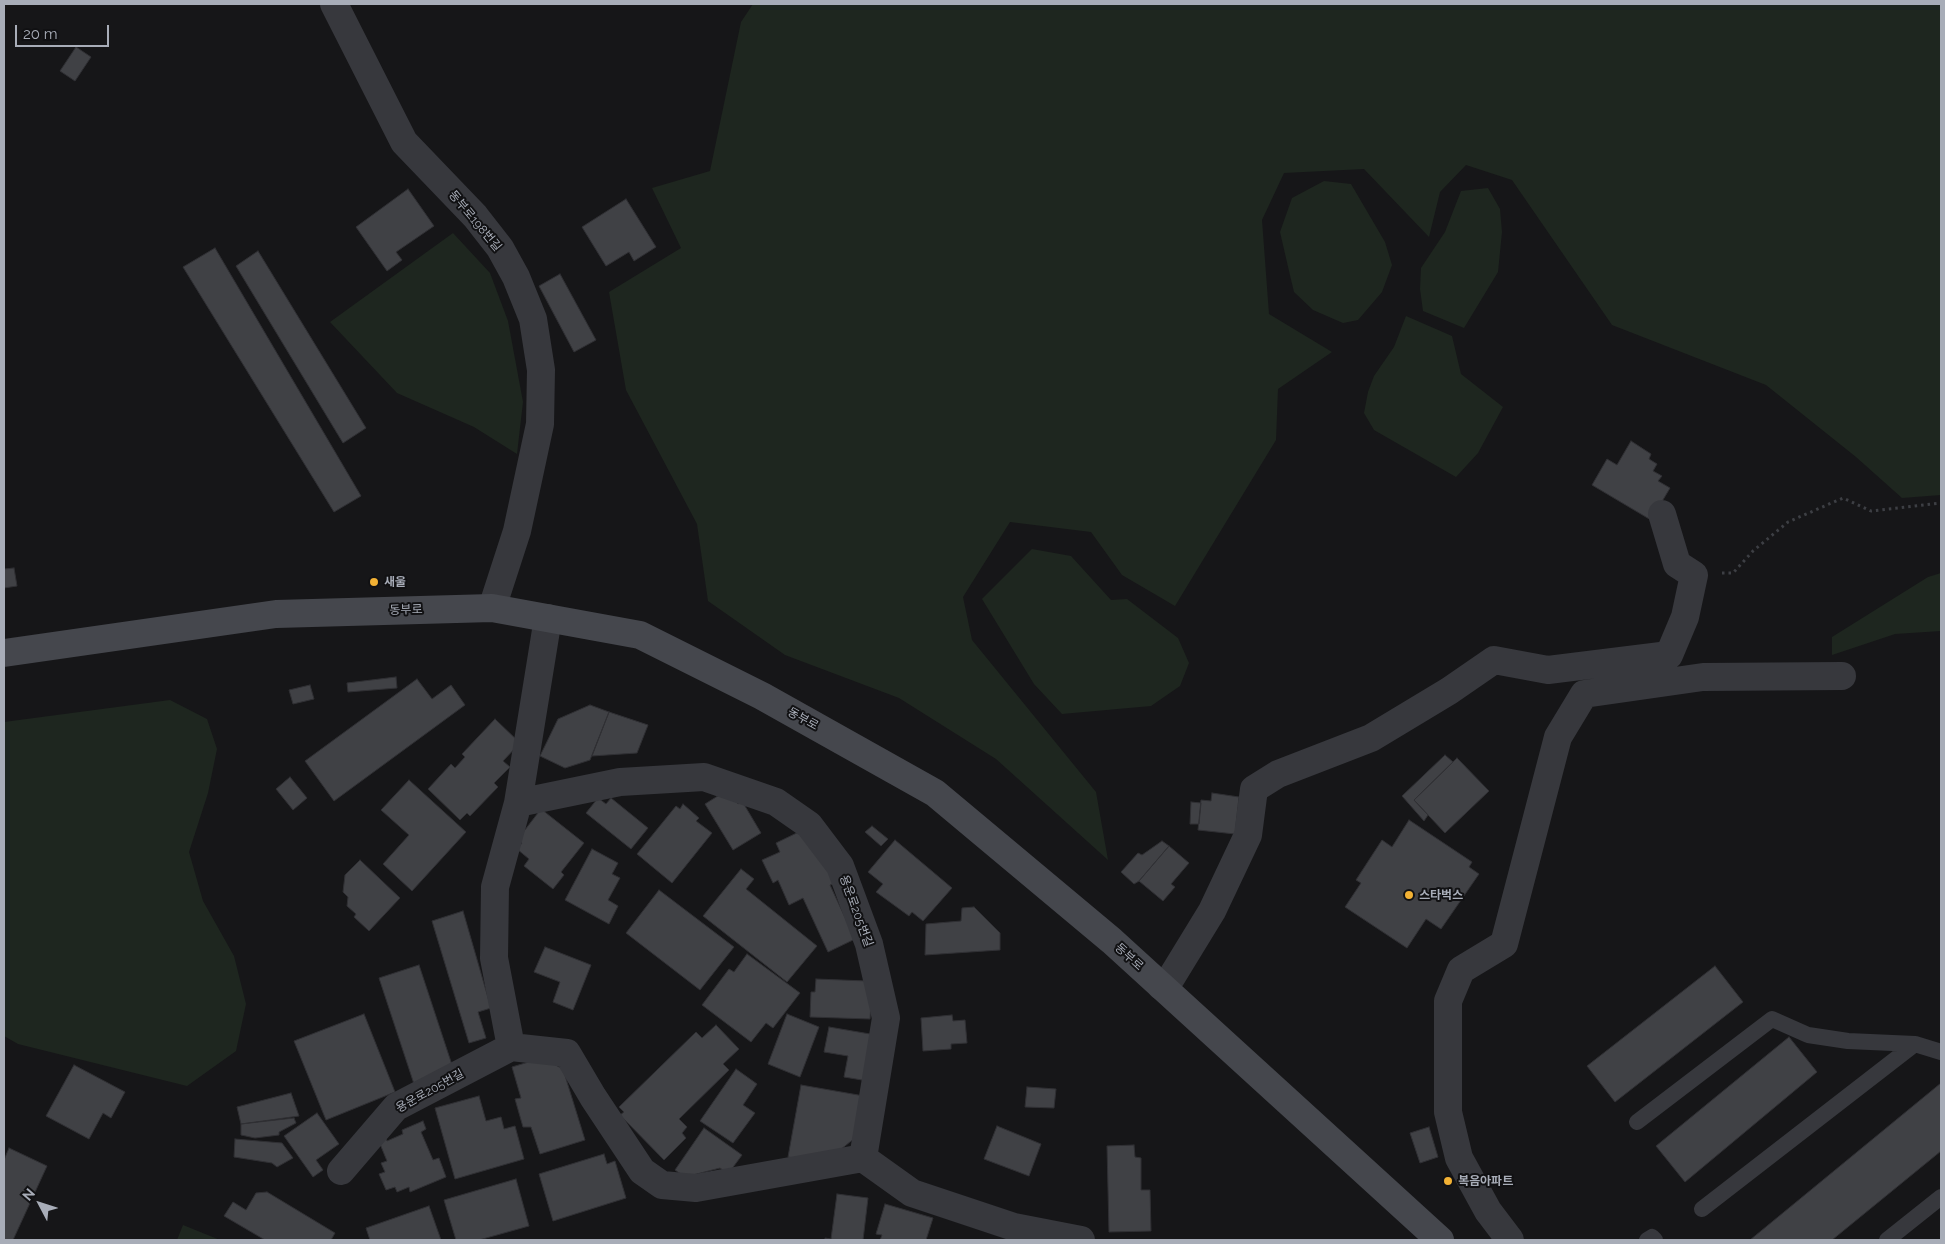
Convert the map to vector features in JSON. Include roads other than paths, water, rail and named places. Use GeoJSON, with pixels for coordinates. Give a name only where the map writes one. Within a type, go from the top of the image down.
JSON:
{"type":"FeatureCollection","features":[{"type":"Feature","properties":{"kind":"main road","name":"동부로"},"geometry":{"type":"LineString","coordinates":[[4,653],[276,614],[492,608],[640,635],[762,696],[935,793],[1112,941],[1440,1240]]}},
{"type":"Feature","properties":{"kind":"street","name":"동부로198번길"},"geometry":{"type":"LineString","coordinates":[[334,4],[404,142],[475,216],[500,248],[516,277],[534,319],[542,370],[540,424],[517,531],[492,608]]}},
{"type":"Feature","properties":{"kind":"street"},"geometry":{"type":"LineString","coordinates":[[1161,986],[1170,978],[1216,902],[1248,835],[1254,789],[1278,774],[1371,738],[1449,691],[1494,660],[1548,670],[1669,655],[1685,617],[1694,576],[1677,564],[1662,514]]}},
{"type":"Feature","properties":{"kind":"street"},"geometry":{"type":"LineString","coordinates":[[548,618],[518,803],[495,887],[494,958],[510,1047],[566,1053],[642,1171],[662,1185],[696,1188],[863,1158],[912,1193],[1014,1228],[1081,1240]]}},
{"type":"Feature","properties":{"kind":"street"},"geometry":{"type":"LineString","coordinates":[[1510,1240],[1488,1211],[1459,1158],[1448,1112],[1448,1001],[1461,970],[1504,944],[1558,737],[1584,694],[1703,677],[1842,676]]}},
{"type":"Feature","properties":{"kind":"street","name":"용운로205번길"},"geometry":{"type":"LineString","coordinates":[[518,803],[620,782],[704,777],[776,802],[809,825],[840,866],[869,944],[886,1018],[863,1158]]}},
{"type":"Feature","properties":{"kind":"street","name":"용운로205번길"},"geometry":{"type":"LineString","coordinates":[[341,1171],[396,1106],[510,1047]]}},
{"type":"Feature","properties":{"kind":"lane"},"geometry":{"type":"LineString","coordinates":[[1637,1122],[1772,1019],[1808,1035],[1848,1041],[1915,1044],[1941,1052]]}},
{"type":"Feature","properties":{"kind":"lane"},"geometry":{"type":"LineString","coordinates":[[1702,1209],[1915,1044]]}},
{"type":"Feature","properties":{"kind":"lane"},"geometry":{"type":"LineString","coordinates":[[1887,1240],[1941,1197]]}},
{"type":"Feature","properties":{"kind":"lane"},"geometry":{"type":"LineString","coordinates":[[1647,1240],[1652,1236],[1655,1240]]}},
{"type":"Feature","properties":{"kind":"place","name":"새울"},"geometry":{"type":"Point","coordinates":[374,582]}},
{"type":"Feature","properties":{"kind":"place","name":"스타벅스"},"geometry":{"type":"Point","coordinates":[1409,895]}},
{"type":"Feature","properties":{"kind":"place","name":"복음아파트"},"geometry":{"type":"Point","coordinates":[1448,1181]}}]}
